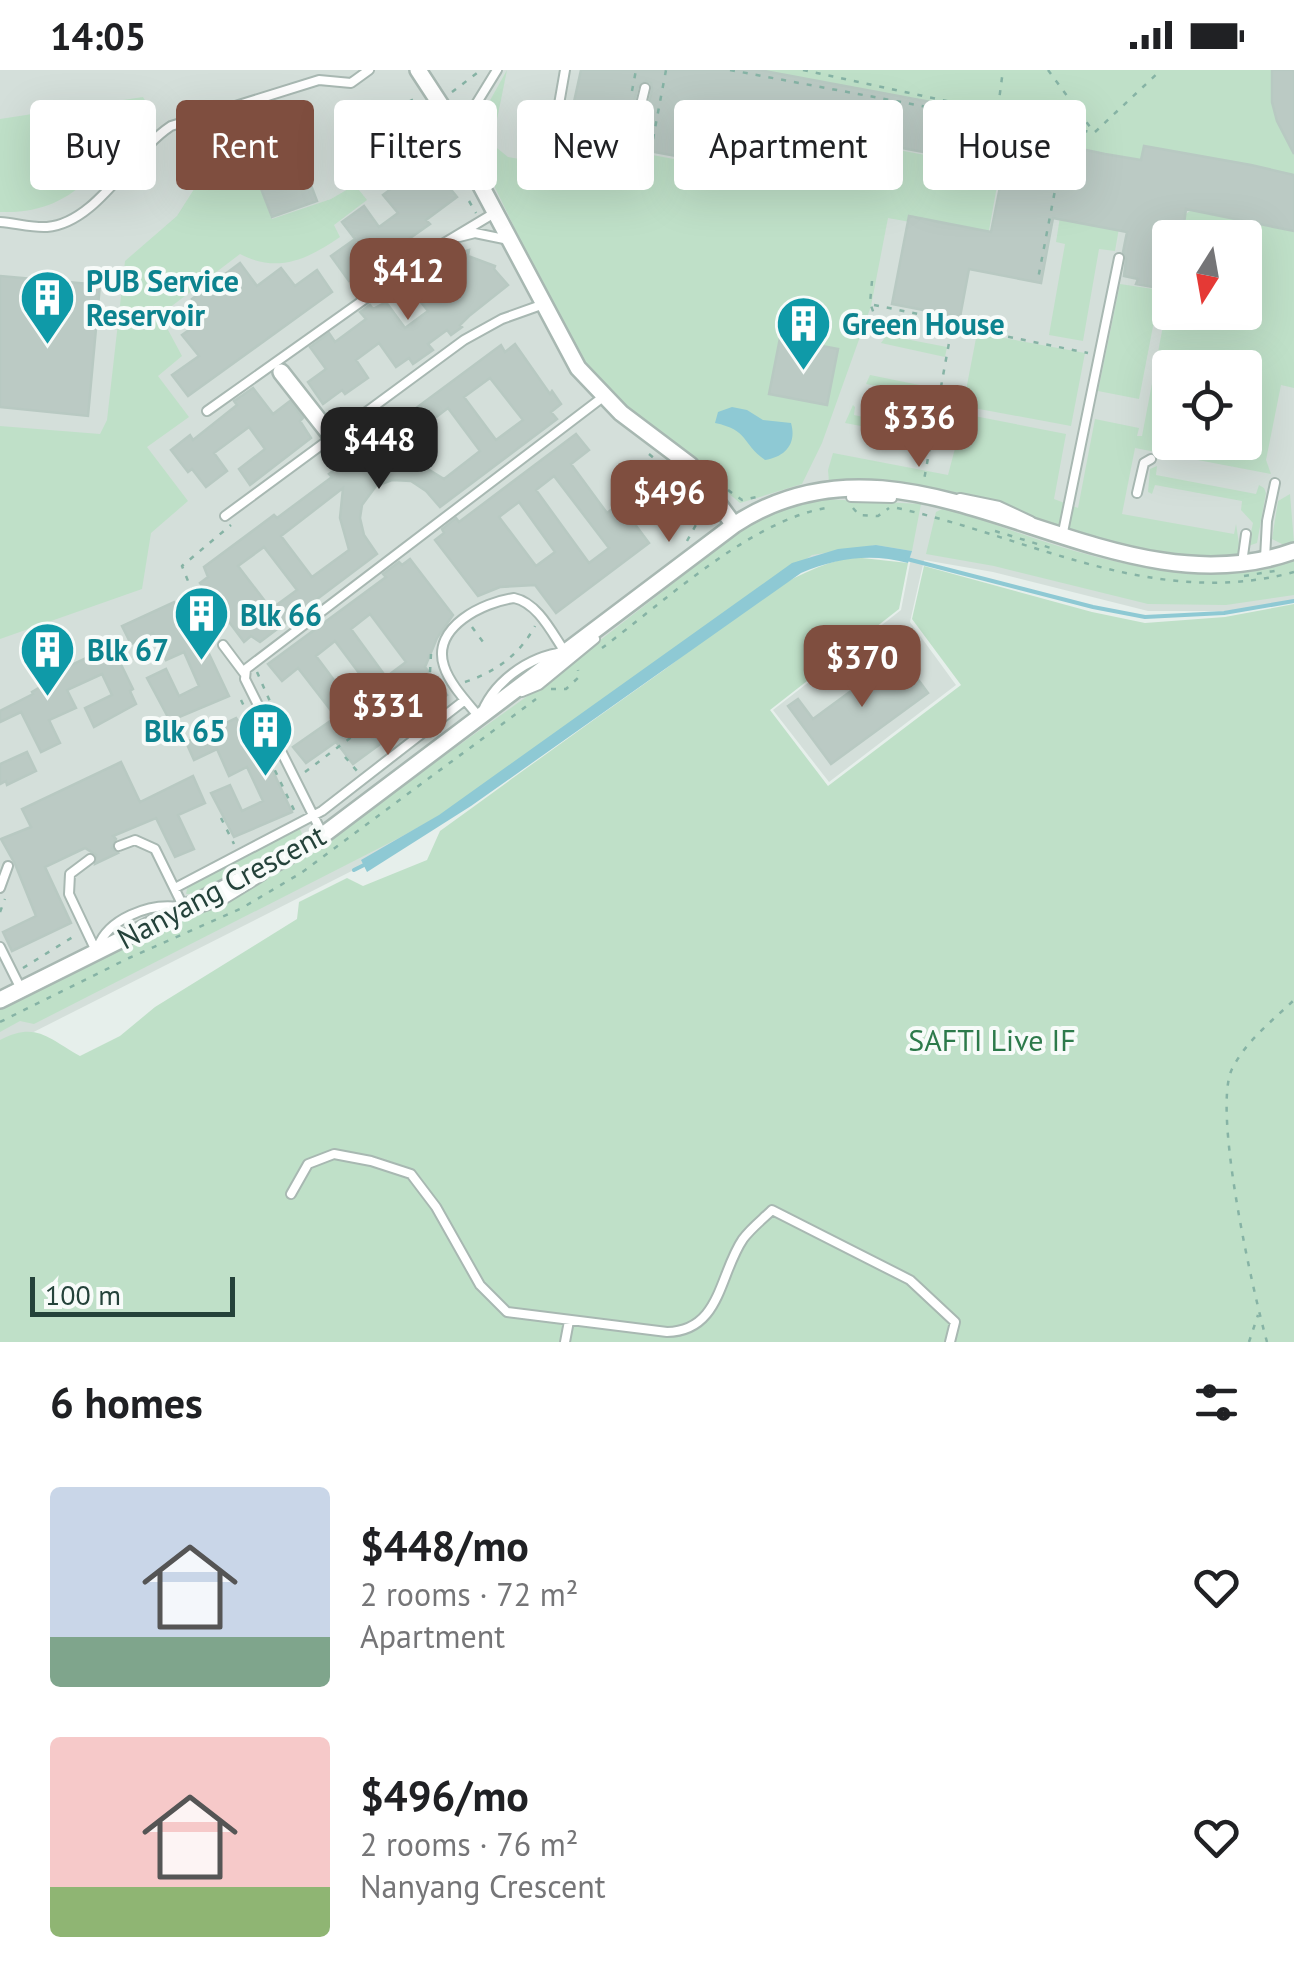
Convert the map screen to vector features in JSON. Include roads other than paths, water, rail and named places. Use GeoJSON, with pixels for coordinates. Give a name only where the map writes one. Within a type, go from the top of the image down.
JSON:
{"type":"FeatureCollection","features":[{"type":"Feature","properties":{"kind":"street"},"geometry":{"type":"LineString","coordinates":[[418,70],[438,100]]}},
{"type":"Feature","properties":{"kind":"street"},"geometry":{"type":"LineString","coordinates":[[485,190],[568,352],[603,397],[690,465],[734,525]]}},
{"type":"Feature","properties":{"kind":"street"},"geometry":{"type":"LineString","coordinates":[[281,372],[332,437]]}},
{"type":"Feature","properties":{"kind":"street","name":"Nanyang Crescent"},"geometry":{"type":"LineString","coordinates":[[0,1000],[322,835],[734,525],[772,502],[814,490],[867,486],[931,488],[1062,538],[1175,562],[1242,563],[1294,551]]}},
{"type":"Feature","properties":{"kind":"lane"},"geometry":{"type":"LineString","coordinates":[[0,222],[46,227],[61,223],[90,209],[150,140],[171,126],[319,80],[351,82],[369,70]]}},
{"type":"Feature","properties":{"kind":"lane"},"geometry":{"type":"LineString","coordinates":[[479,100],[497,70]]}},
{"type":"Feature","properties":{"kind":"lane"},"geometry":{"type":"LineString","coordinates":[[565,70],[550,150],[624,160],[633,148],[645,88]]}},
{"type":"Feature","properties":{"kind":"lane"},"geometry":{"type":"LineString","coordinates":[[208,411],[441,245],[496,212]]}},
{"type":"Feature","properties":{"kind":"lane"},"geometry":{"type":"LineString","coordinates":[[441,245],[475,233],[510,240]]}},
{"type":"Feature","properties":{"kind":"lane"},"geometry":{"type":"LineString","coordinates":[[1062,538],[1119,258]]}},
{"type":"Feature","properties":{"kind":"lane"},"geometry":{"type":"LineString","coordinates":[[225,516],[464,340],[502,319],[544,304]]}},
{"type":"Feature","properties":{"kind":"lane"},"geometry":{"type":"LineString","coordinates":[[244,672],[603,397]]}},
{"type":"Feature","properties":{"kind":"lane"},"geometry":{"type":"LineString","coordinates":[[1137,493],[1144,463],[1151,459]]}},
{"type":"Feature","properties":{"kind":"lane"},"geometry":{"type":"LineString","coordinates":[[1266,559],[1267,521],[1275,484]]}},
{"type":"Feature","properties":{"kind":"lane"},"geometry":{"type":"LineString","coordinates":[[1242,563],[1246,534]]}},
{"type":"Feature","properties":{"kind":"lane"},"geometry":{"type":"LineString","coordinates":[[524,600],[565,652],[547,654],[515,672],[486,701],[480,718],[442,662],[443,649],[448,636],[465,616],[495,602],[524,600]]}},
{"type":"Feature","properties":{"kind":"lane"},"geometry":{"type":"LineString","coordinates":[[502,700],[539,685],[596,638],[609,618]]}},
{"type":"Feature","properties":{"kind":"lane"},"geometry":{"type":"LineString","coordinates":[[219,648],[244,672],[322,835]]}},
{"type":"Feature","properties":{"kind":"lane"},"geometry":{"type":"LineString","coordinates":[[174,888],[300,824],[465,700]]}},
{"type":"Feature","properties":{"kind":"lane"},"geometry":{"type":"LineString","coordinates":[[120,846],[135,840],[150,845],[164,862],[174,888],[176,912]]}},
{"type":"Feature","properties":{"kind":"lane"},"geometry":{"type":"LineString","coordinates":[[90,859],[75,868],[68,882],[69,894],[96,952]]}},
{"type":"Feature","properties":{"kind":"lane"},"geometry":{"type":"LineString","coordinates":[[0,888],[8,866]]}},
{"type":"Feature","properties":{"kind":"lane"},"geometry":{"type":"LineString","coordinates":[[0,947],[22,989]]}},
{"type":"Feature","properties":{"kind":"lane"},"geometry":{"type":"LineString","coordinates":[[291,1194],[308,1164],[334,1154],[411,1174],[436,1207],[480,1285],[507,1312],[685,1332],[705,1318],[743,1239],[772,1210],[910,1280],[956,1322],[950,1342]]}},
{"type":"Feature","properties":{"kind":"lane"},"geometry":{"type":"LineString","coordinates":[[564,1342],[569,1321]]}},
{"type":"Feature","properties":{"kind":"water"},"geometry":{"type":"Polygon","coordinates":[[[732,407],[747,410],[763,420],[791,423],[788,448],[765,460],[734,429],[715,423],[718,412],[732,407]]]}},
{"type":"Feature","properties":{"kind":"water"},"geometry":{"type":"Polygon","coordinates":[[[876,545],[912,551],[908,563],[854,559],[801,573],[471,806],[367,872],[361,860],[439,815],[792,563],[838,549],[876,545]]]}},
{"type":"Feature","properties":{"kind":"waterway"},"geometry":{"type":"LineString","coordinates":[[907,559],[1145,617],[1224,613],[1294,601]]}},
{"type":"Feature","properties":{"kind":"waterway"},"geometry":{"type":"LineString","coordinates":[[354,870],[366,864]]}},
{"type":"Feature","properties":{"kind":"place","name":"PUB Service Reservoir"},"geometry":{"type":"Point","coordinates":[47,346]}},
{"type":"Feature","properties":{"kind":"place","name":"Green House"},"geometry":{"type":"Point","coordinates":[803,372]}},
{"type":"Feature","properties":{"kind":"place","name":"Blk 66"},"geometry":{"type":"Point","coordinates":[201,663]}},
{"type":"Feature","properties":{"kind":"place","name":"Blk 67"},"geometry":{"type":"Point","coordinates":[48,698]}},
{"type":"Feature","properties":{"kind":"place","name":"Blk 65"},"geometry":{"type":"Point","coordinates":[265,779]}},
{"type":"Feature","properties":{"kind":"park label","name":"SAFTI Live IF"},"geometry":{"type":"Point","coordinates":[992,1039]}}]}
